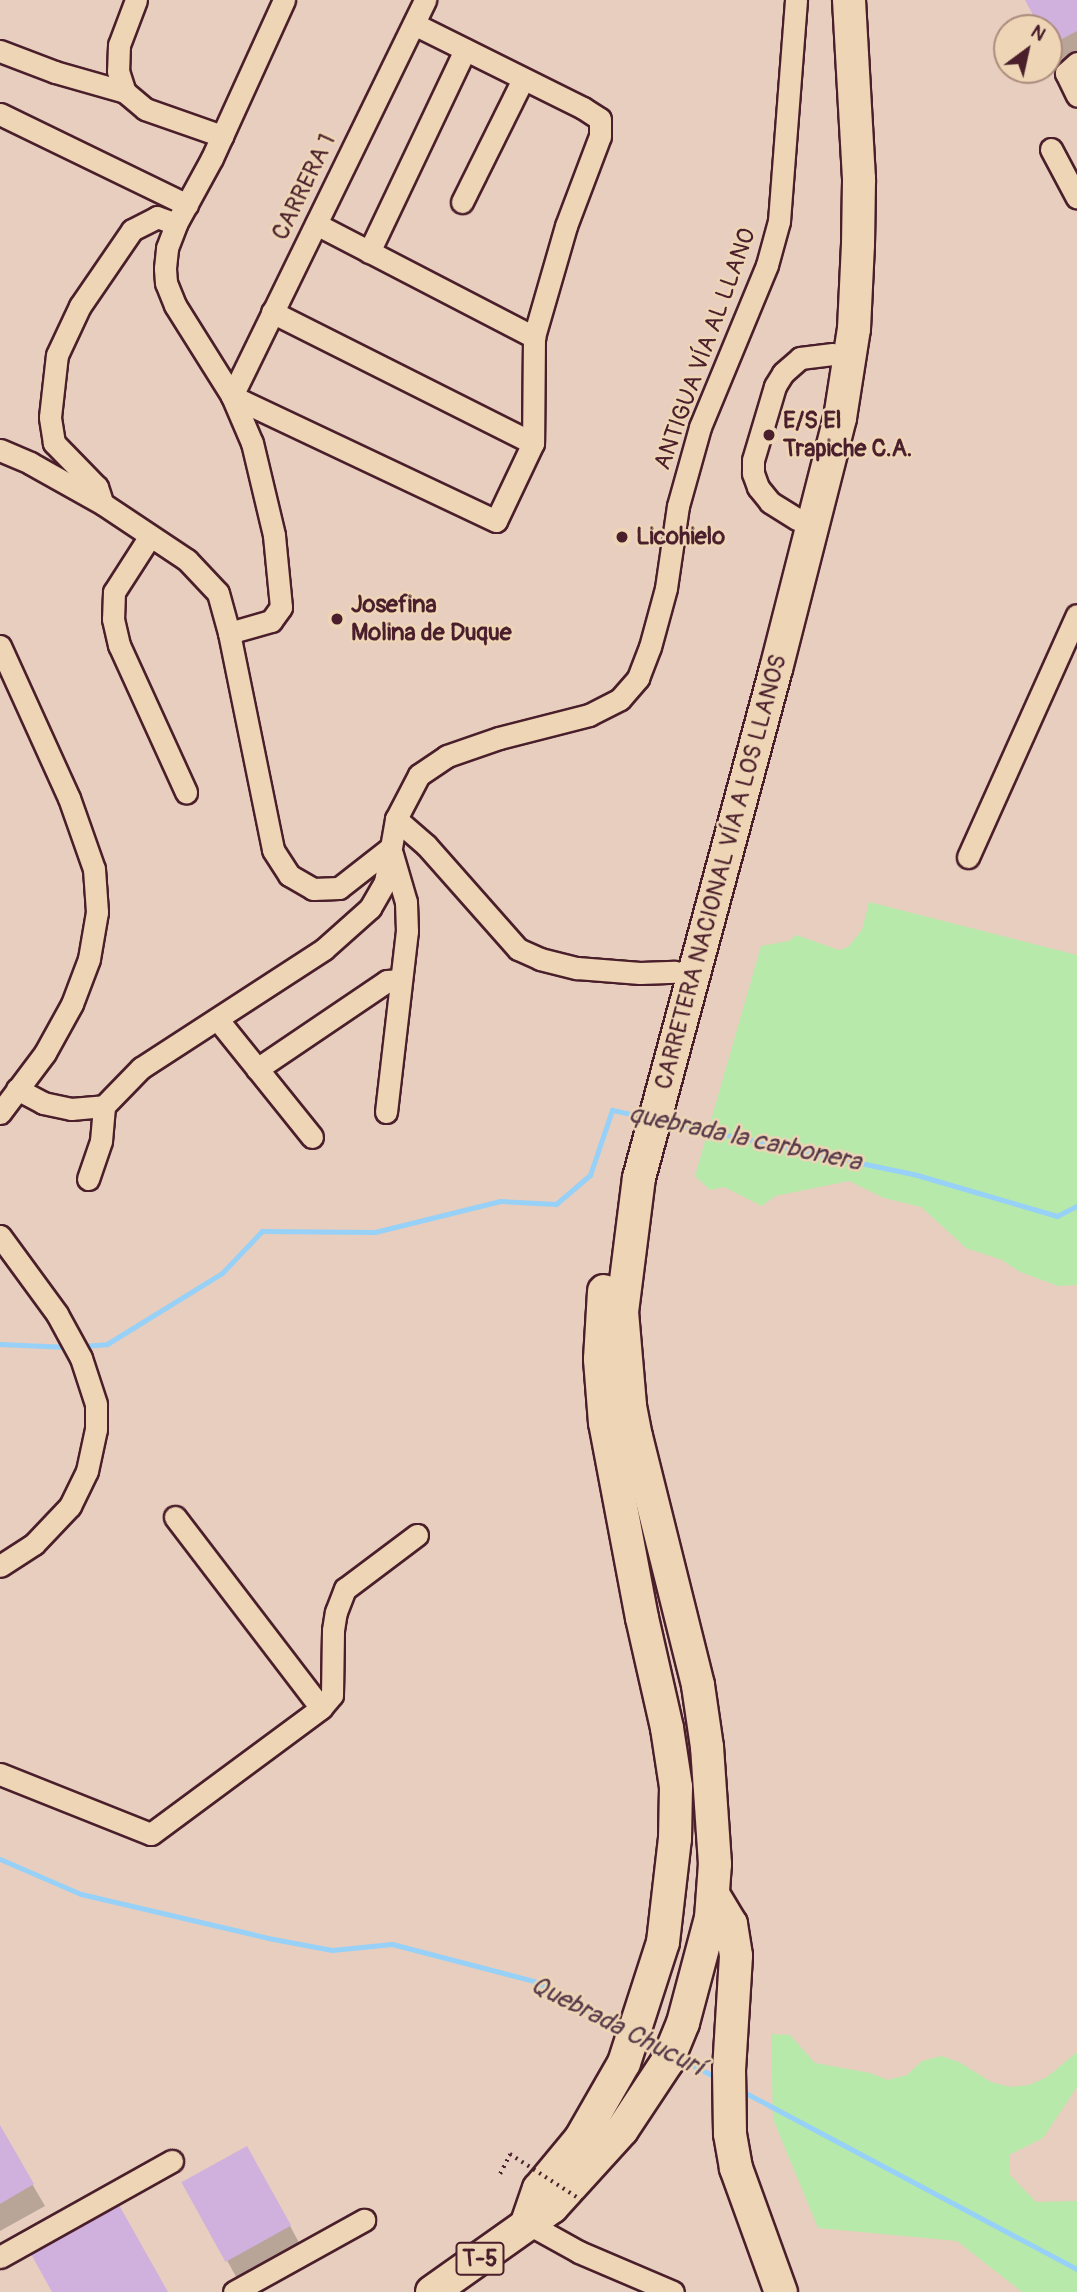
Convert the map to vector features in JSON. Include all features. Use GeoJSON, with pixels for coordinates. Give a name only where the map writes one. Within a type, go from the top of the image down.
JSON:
{"type":"FeatureCollection","features":[{"type":"Feature","properties":{"kind":"highway","name":"CARRETERA NACIONAL VÍA A LOS LLANOS"},"geometry":{"type":"LineString","coordinates":[[527,2223],[539,2189],[581,2138],[624,2063],[663,1942],[675,1839],[676,1787],[605,1423],[600,1359],[605,1270],[611,1232],[676,972],[797,519],[822,415],[833,354],[842,246],[842,178],[832,0]]}},
{"type":"Feature","properties":{"kind":"highway","name":"CARRETERA NACIONAL VÍA A LOS LLANOS"},"geometry":{"type":"LineString","coordinates":[[432,2292],[552,2207],[590,2169],[622,2130],[667,2062],[683,2024],[697,1978],[714,1896],[712,1805],[698,1685],[636,1437],[622,1312],[639,1178],[769,696],[840,418],[854,329],[858,245],[859,179],[849,0]]}},
{"type":"Feature","properties":{"kind":"highway"},"geometry":{"type":"LineString","coordinates":[[714,1896],[731,1924],[736,1955],[729,2069],[730,2134],[736,2168],[781,2292]]}},
{"type":"Feature","properties":{"kind":"street"},"geometry":{"type":"LineString","coordinates":[[125,92],[118,71],[119,45],[136,0]]}},
{"type":"Feature","properties":{"kind":"street"},"geometry":{"type":"LineString","coordinates":[[229,633],[271,621],[281,607],[274,535],[252,443],[232,396],[166,283],[167,248],[284,0]]}},
{"type":"Feature","properties":{"kind":"street","name":"CARRERA 1"},"geometry":{"type":"LineString","coordinates":[[232,396],[425,0]]}},
{"type":"Feature","properties":{"kind":"street","name":"ANTIGUA VÍA AL LLANO"},"geometry":{"type":"LineString","coordinates":[[104,1106],[141,1068],[324,949],[370,908],[385,882],[396,820],[419,775],[447,756],[499,738],[589,715],[620,699],[638,678],[650,647],[666,588],[678,506],[699,427],[767,265],[779,221],[796,0]]}},
{"type":"Feature","properties":{"kind":"street"},"geometry":{"type":"LineString","coordinates":[[232,396],[496,521],[533,443],[534,337],[566,226],[600,136],[600,120],[583,108],[414,24]]}},
{"type":"Feature","properties":{"kind":"street"},"geometry":{"type":"LineString","coordinates":[[369,252],[466,50]]}},
{"type":"Feature","properties":{"kind":"street"},"geometry":{"type":"LineString","coordinates":[[0,51],[55,72],[125,92],[145,109],[222,136]]}},
{"type":"Feature","properties":{"kind":"street"},"geometry":{"type":"LineString","coordinates":[[1077,63],[1066,73],[1077,96]]}},
{"type":"Feature","properties":{"kind":"street"},"geometry":{"type":"LineString","coordinates":[[462,202],[523,79]]}},
{"type":"Feature","properties":{"kind":"street"},"geometry":{"type":"LineString","coordinates":[[0,114],[181,214]]}},
{"type":"Feature","properties":{"kind":"street"},"geometry":{"type":"LineString","coordinates":[[1051,149],[1077,198]]}},
{"type":"Feature","properties":{"kind":"street"},"geometry":{"type":"LineString","coordinates":[[103,504],[97,487],[54,443],[50,417],[57,355],[80,306],[132,230],[157,217],[181,214]]}},
{"type":"Feature","properties":{"kind":"street"},"geometry":{"type":"LineString","coordinates":[[316,224],[534,337]]}},
{"type":"Feature","properties":{"kind":"street"},"geometry":{"type":"LineString","coordinates":[[272,312],[533,443]]}},
{"type":"Feature","properties":{"kind":"street"},"geometry":{"type":"LineString","coordinates":[[797,519],[770,502],[758,487],[753,473],[753,460],[775,386],[783,373],[800,358],[833,354]]}},
{"type":"Feature","properties":{"kind":"street"},"geometry":{"type":"LineString","coordinates":[[0,450],[30,463],[103,504],[187,561],[218,593],[229,633],[273,850],[289,876],[313,889],[324,891],[339,888],[390,848],[406,902],[407,931],[386,1112]]}},
{"type":"Feature","properties":{"kind":"street"},"geometry":{"type":"LineString","coordinates":[[150,536],[114,592],[113,619],[119,645],[186,792]]}},
{"type":"Feature","properties":{"kind":"street"},"geometry":{"type":"LineString","coordinates":[[968,857],[1077,615]]}},
{"type":"Feature","properties":{"kind":"street"},"geometry":{"type":"LineString","coordinates":[[0,646],[69,798],[94,869],[97,912],[82,982],[45,1053],[0,1113]]}},
{"type":"Feature","properties":{"kind":"street"},"geometry":{"type":"LineString","coordinates":[[396,820],[426,845],[519,949],[540,959],[577,968],[640,973],[676,972]]}},
{"type":"Feature","properties":{"kind":"street"},"geometry":{"type":"LineString","coordinates":[[257,1069],[387,981],[400,980]]}},
{"type":"Feature","properties":{"kind":"street"},"geometry":{"type":"LineString","coordinates":[[218,1020],[312,1137]]}},
{"type":"Feature","properties":{"kind":"street"},"geometry":{"type":"LineString","coordinates":[[17,1089],[43,1103],[71,1109],[104,1106],[101,1141],[88,1179]]}},
{"type":"Feature","properties":{"kind":"street"},"geometry":{"type":"LineString","coordinates":[[0,1236],[57,1314],[81,1358],[96,1404],[96,1416],[87,1471],[70,1506],[34,1544],[0,1566]]}},
{"type":"Feature","properties":{"kind":"street"},"geometry":{"type":"LineString","coordinates":[[175,1517],[321,1708]]}},
{"type":"Feature","properties":{"kind":"street"},"geometry":{"type":"LineString","coordinates":[[0,1774],[151,1834],[321,1708],[332,1695],[333,1630],[336,1612],[345,1589],[417,1535]]}},
{"type":"Feature","properties":{"kind":"street"},"geometry":{"type":"LineString","coordinates":[[0,2257],[172,2161]]}},
{"type":"Feature","properties":{"kind":"street"},"geometry":{"type":"LineString","coordinates":[[234,2292],[364,2220]]}},
{"type":"Feature","properties":{"kind":"street"},"geometry":{"type":"LineString","coordinates":[[527,2223],[579,2252],[667,2291]]}},
{"type":"Feature","properties":{"kind":"path"},"geometry":{"type":"LineString","coordinates":[[500,2174],[510,2154],[586,2203]]}},
{"type":"Feature","properties":{"kind":"green space"},"geometry":{"type":"Polygon","coordinates":[[[869,902],[1077,955],[1077,1285],[1058,1286],[1020,1272],[1002,1260],[966,1248],[921,1207],[884,1198],[849,1181],[775,1196],[762,1206],[724,1187],[710,1190],[695,1176],[761,946],[789,941],[796,935],[839,950],[848,947],[862,930],[869,902]]]}},
{"type":"Feature","properties":{"kind":"green space"},"geometry":{"type":"Polygon","coordinates":[[[771,2034],[790,2035],[815,2063],[870,2073],[888,2080],[907,2075],[922,2061],[941,2056],[959,2062],[991,2082],[1010,2087],[1029,2085],[1047,2077],[1077,2052],[1077,2087],[1043,2138],[1009,2155],[1010,2175],[1036,2202],[1077,2201],[1077,2292],[1022,2292],[957,2241],[818,2228],[773,2119],[771,2034]]]}},
{"type":"Feature","properties":{"kind":"building"},"geometry":{"type":"Polygon","coordinates":[[[1025,0],[1077,0],[1077,31],[1063,38],[1063,14],[1032,14],[1025,0]]]}},
{"type":"Feature","properties":{"kind":"building"},"geometry":{"type":"Polygon","coordinates":[[[0,2125],[34,2184],[0,2204],[0,2125]]]}},
{"type":"Feature","properties":{"kind":"building"},"geometry":{"type":"Polygon","coordinates":[[[247,2146],[291,2226],[226,2262],[181,2182],[247,2146]]]}},
{"type":"Feature","properties":{"kind":"building"},"geometry":{"type":"Polygon","coordinates":[[[119,2205],[168,2292],[52,2292],[31,2254],[119,2205]]]}},
{"type":"Feature","properties":{"kind":"waterway","name":"quebrada la carbonera"},"geometry":{"type":"LineString","coordinates":[[81,1346],[107,1344],[222,1273],[262,1231],[375,1232],[500,1201],[556,1204],[590,1175],[612,1110],[644,1117]]}},
{"type":"Feature","properties":{"kind":"waterway","name":"quebrada la carbonera"},"geometry":{"type":"LineString","coordinates":[[664,1122],[917,1175],[1057,1216],[1077,1206]]}},
{"type":"Feature","properties":{"kind":"waterway","name":"quebrada la carbonera"},"geometry":{"type":"LineString","coordinates":[[0,1344],[68,1347]]}},
{"type":"Feature","properties":{"kind":"waterway","name":"Quebrada Chucurí"},"geometry":{"type":"LineString","coordinates":[[0,1859],[81,1894],[268,1938],[332,1950],[392,1944],[534,1981],[623,2028]]}},
{"type":"Feature","properties":{"kind":"waterway","name":"Quebrada Chucurí"},"geometry":{"type":"LineString","coordinates":[[644,2039],[663,2049]]}},
{"type":"Feature","properties":{"kind":"waterway","name":"Quebrada Chucurí"},"geometry":{"type":"LineString","coordinates":[[681,2059],[719,2079]]}},
{"type":"Feature","properties":{"kind":"waterway","name":"Quebrada Chucurí"},"geometry":{"type":"LineString","coordinates":[[740,2090],[1077,2269]]}},
{"type":"Feature","properties":{"kind":"place","name":"E/S El Trapiche C.A."},"geometry":{"type":"Point","coordinates":[769,435]}},
{"type":"Feature","properties":{"kind":"place","name":"Licohielo"},"geometry":{"type":"Point","coordinates":[622,537]}},
{"type":"Feature","properties":{"kind":"place","name":"Josefina Molina de Duque"},"geometry":{"type":"Point","coordinates":[337,619]}}]}
